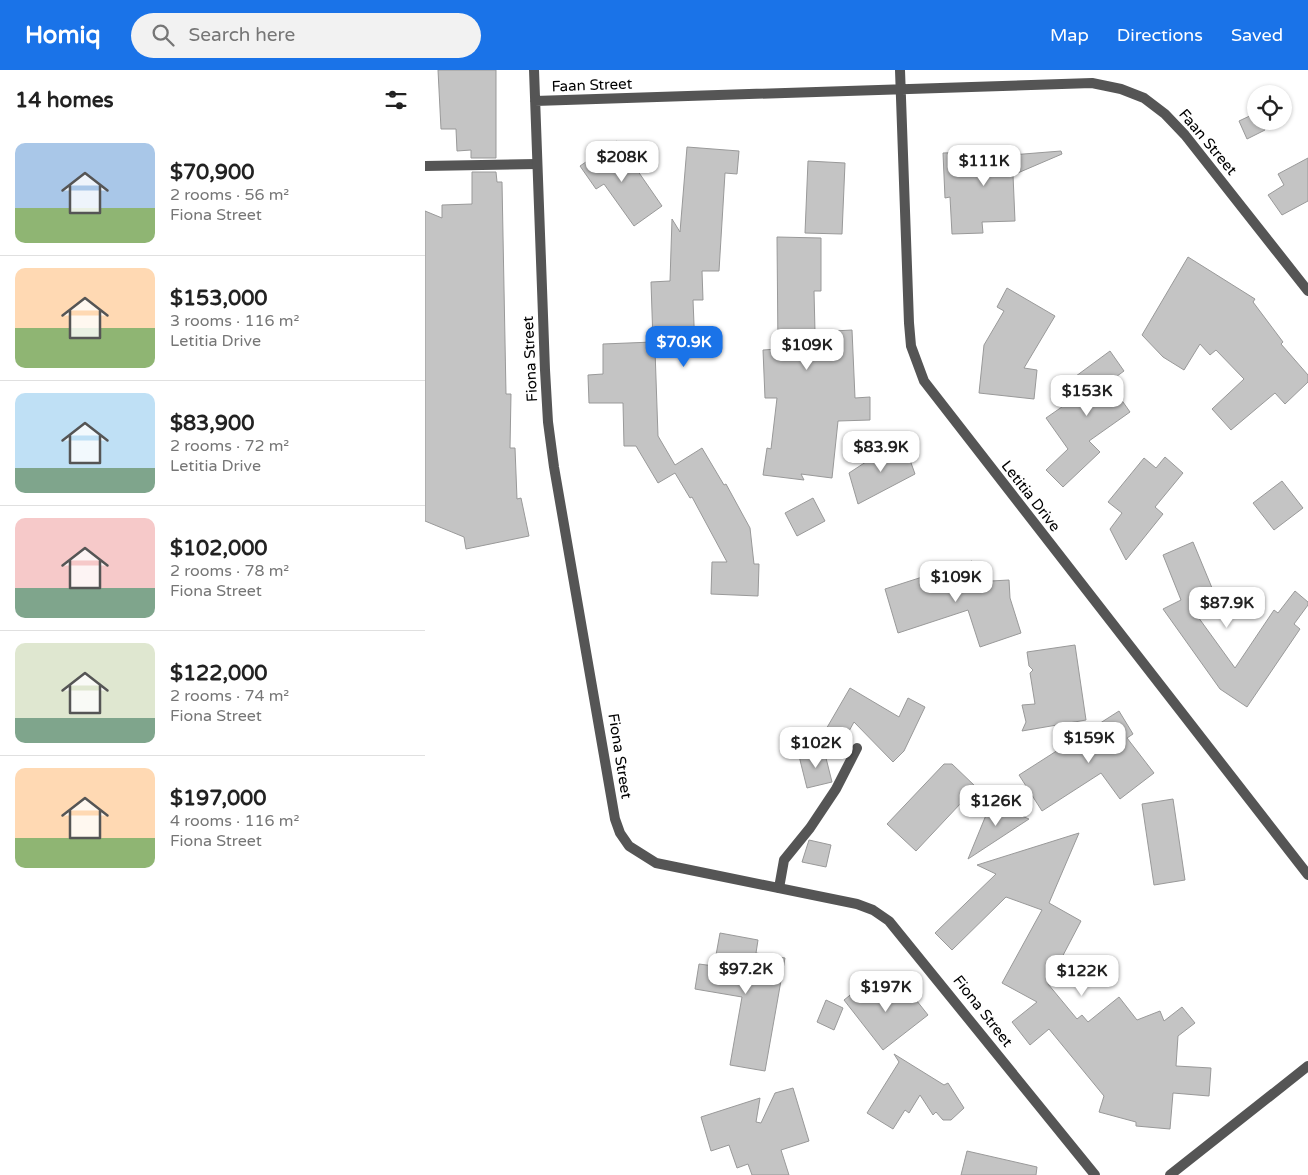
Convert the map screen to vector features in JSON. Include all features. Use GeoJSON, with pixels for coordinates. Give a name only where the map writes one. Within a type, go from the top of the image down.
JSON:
{"type":"FeatureCollection","features":[{"type":"Feature","properties":{"kind":"street","name":"Fiona Street"},"geometry":{"type":"LineString","coordinates":[[534,70],[548,422],[595,698],[607,783],[619,832],[629,846],[656,863],[857,904],[873,910],[889,921],[901,932],[1095,1175]]}},
{"type":"Feature","properties":{"kind":"street","name":"Letitia Drive"},"geometry":{"type":"LineString","coordinates":[[900,70],[909,323],[911,346],[924,381],[1308,875]]}},
{"type":"Feature","properties":{"kind":"street","name":"Faan Street"},"geometry":{"type":"LineString","coordinates":[[535,101],[1092,83],[1121,89],[1144,98],[1165,114],[1185,136],[1308,291]]}},
{"type":"Feature","properties":{"kind":"street"},"geometry":{"type":"LineString","coordinates":[[425,166],[537,164]]}},
{"type":"Feature","properties":{"kind":"street"},"geometry":{"type":"LineString","coordinates":[[779,888],[784,860],[810,828],[836,789],[857,748]]}},
{"type":"Feature","properties":{"kind":"street"},"geometry":{"type":"LineString","coordinates":[[1170,1175],[1308,1066]]}},
{"type":"Feature","properties":{"kind":"building"},"geometry":{"type":"Polygon","coordinates":[[[438,70],[496,70],[496,158],[471,158],[471,150],[457,151],[456,129],[441,129],[438,70]]]}},
{"type":"Feature","properties":{"kind":"building"},"geometry":{"type":"Polygon","coordinates":[[[1247,117],[1247,130],[1265,130],[1247,139],[1239,121],[1247,117]]]}},
{"type":"Feature","properties":{"kind":"building"},"geometry":{"type":"Polygon","coordinates":[[[617,141],[662,206],[634,226],[604,184],[596,189],[580,166],[617,141]]]}},
{"type":"Feature","properties":{"kind":"building"},"geometry":{"type":"Polygon","coordinates":[[[687,147],[739,151],[737,174],[725,173],[719,271],[702,271],[703,300],[693,300],[695,349],[655,350],[658,436],[675,465],[702,448],[724,485],[726,484],[750,528],[754,564],[759,564],[758,596],[711,594],[712,562],[727,562],[692,497],[690,498],[675,473],[658,483],[636,446],[624,446],[623,403],[589,403],[588,375],[603,374],[603,344],[653,342],[651,282],[670,281],[672,219],[680,232],[687,147]]]}},
{"type":"Feature","properties":{"kind":"building"},"geometry":{"type":"Polygon","coordinates":[[[1061,151],[1062,154],[1013,175],[1015,221],[982,222],[983,233],[952,234],[950,197],[945,198],[943,153],[974,152],[974,158],[1061,151]]]}},
{"type":"Feature","properties":{"kind":"building"},"geometry":{"type":"Polygon","coordinates":[[[1308,158],[1308,201],[1282,215],[1268,195],[1284,185],[1278,174],[1308,158]]]}},
{"type":"Feature","properties":{"kind":"building"},"geometry":{"type":"Polygon","coordinates":[[[808,161],[845,163],[842,234],[805,233],[808,161]]]}},
{"type":"Feature","properties":{"kind":"building"},"geometry":{"type":"Polygon","coordinates":[[[472,172],[496,172],[497,182],[502,182],[506,394],[511,394],[510,448],[515,448],[517,499],[521,498],[529,536],[466,549],[464,537],[425,521],[425,211],[442,218],[442,205],[472,204],[472,172]]]}},
{"type":"Feature","properties":{"kind":"building"},"geometry":{"type":"Polygon","coordinates":[[[777,237],[821,238],[821,291],[814,291],[815,332],[852,330],[855,398],[870,397],[870,420],[838,421],[832,478],[801,474],[804,480],[763,475],[767,448],[771,449],[777,398],[765,398],[763,350],[778,349],[777,237]]]}},
{"type":"Feature","properties":{"kind":"building"},"geometry":{"type":"Polygon","coordinates":[[[1188,257],[1255,299],[1253,302],[1283,342],[1281,344],[1308,375],[1308,382],[1285,404],[1275,393],[1231,430],[1212,409],[1244,379],[1216,350],[1210,355],[1200,344],[1184,370],[1163,357],[1142,335],[1188,257]]]}},
{"type":"Feature","properties":{"kind":"building"},"geometry":{"type":"Polygon","coordinates":[[[1007,288],[1055,316],[1024,368],[1037,370],[1034,399],[979,393],[984,345],[1004,311],[997,307],[1007,288]]]}},
{"type":"Feature","properties":{"kind":"building"},"geometry":{"type":"Polygon","coordinates":[[[1110,351],[1124,371],[1109,382],[1130,412],[1089,441],[1100,452],[1063,487],[1046,470],[1068,449],[1046,418],[1082,393],[1072,379],[1110,351]]]}},
{"type":"Feature","properties":{"kind":"building"},"geometry":{"type":"Polygon","coordinates":[[[898,441],[910,460],[915,474],[858,504],[849,473],[898,441]]]}},
{"type":"Feature","properties":{"kind":"building"},"geometry":{"type":"Polygon","coordinates":[[[1165,457],[1183,473],[1155,507],[1163,514],[1126,560],[1110,529],[1122,513],[1108,502],[1144,458],[1156,468],[1165,457]]]}},
{"type":"Feature","properties":{"kind":"building"},"geometry":{"type":"Polygon","coordinates":[[[1282,481],[1303,508],[1274,530],[1253,503],[1282,481]]]}},
{"type":"Feature","properties":{"kind":"building"},"geometry":{"type":"Polygon","coordinates":[[[813,498],[825,521],[797,536],[785,513],[813,498]]]}},
{"type":"Feature","properties":{"kind":"building"},"geometry":{"type":"Polygon","coordinates":[[[1193,542],[1217,600],[1193,610],[1235,668],[1274,610],[1278,613],[1295,591],[1308,602],[1308,605],[1294,624],[1300,629],[1247,707],[1220,689],[1163,609],[1181,600],[1163,555],[1193,542]]]}},
{"type":"Feature","properties":{"kind":"building"},"geometry":{"type":"Polygon","coordinates":[[[972,561],[978,581],[990,577],[991,581],[1009,580],[1010,598],[1021,633],[980,647],[968,610],[898,633],[885,589],[972,561]]]}},
{"type":"Feature","properties":{"kind":"building"},"geometry":{"type":"Polygon","coordinates":[[[1075,645],[1086,720],[1022,731],[1026,722],[1022,705],[1035,704],[1030,673],[1033,670],[1029,666],[1027,652],[1075,645]]]}},
{"type":"Feature","properties":{"kind":"building"},"geometry":{"type":"Polygon","coordinates":[[[850,688],[899,717],[908,698],[925,707],[904,751],[893,762],[854,722],[843,742],[825,731],[850,688]]]}},
{"type":"Feature","properties":{"kind":"building"},"geometry":{"type":"Polygon","coordinates":[[[1119,711],[1133,734],[1127,738],[1154,773],[1120,799],[1101,773],[1042,811],[1019,775],[1119,711]]]}},
{"type":"Feature","properties":{"kind":"building"},"geometry":{"type":"Polygon","coordinates":[[[824,750],[832,782],[807,788],[799,756],[824,750]]]}},
{"type":"Feature","properties":{"kind":"building"},"geometry":{"type":"Polygon","coordinates":[[[944,764],[952,764],[976,787],[916,851],[887,824],[944,764]]]}},
{"type":"Feature","properties":{"kind":"building"},"geometry":{"type":"Polygon","coordinates":[[[1173,799],[1185,880],[1154,885],[1142,804],[1173,799]]]}},
{"type":"Feature","properties":{"kind":"building"},"geometry":{"type":"Polygon","coordinates":[[[991,803],[1029,819],[968,859],[991,803]]]}},
{"type":"Feature","properties":{"kind":"building"},"geometry":{"type":"Polygon","coordinates":[[[1079,833],[1049,903],[1081,921],[1048,984],[1077,1019],[1082,1015],[1088,1022],[1119,997],[1137,1020],[1160,1011],[1164,1021],[1182,1007],[1195,1023],[1178,1036],[1176,1066],[1211,1068],[1209,1096],[1173,1093],[1170,1129],[1136,1126],[1136,1122],[1099,1112],[1104,1096],[1049,1029],[1030,1045],[1012,1022],[1037,1002],[1002,983],[1042,910],[1006,897],[952,950],[935,933],[996,874],[977,865],[1079,833]]]}},
{"type":"Feature","properties":{"kind":"building"},"geometry":{"type":"Polygon","coordinates":[[[809,840],[831,845],[826,867],[802,862],[809,840]]]}},
{"type":"Feature","properties":{"kind":"building"},"geometry":{"type":"Polygon","coordinates":[[[720,933],[758,940],[756,953],[785,958],[765,1071],[730,1065],[742,997],[695,989],[699,964],[714,966],[720,933]]]}},
{"type":"Feature","properties":{"kind":"building"},"geometry":{"type":"Polygon","coordinates":[[[869,980],[886,1001],[905,986],[928,1015],[883,1050],[844,1000],[869,980]]]}},
{"type":"Feature","properties":{"kind":"building"},"geometry":{"type":"Polygon","coordinates":[[[826,1000],[843,1008],[834,1030],[817,1022],[826,1000]]]}},
{"type":"Feature","properties":{"kind":"building"},"geometry":{"type":"Polygon","coordinates":[[[894,1054],[944,1085],[948,1083],[964,1108],[951,1120],[943,1120],[936,1112],[933,1115],[920,1095],[909,1113],[905,1110],[893,1129],[867,1113],[899,1062],[894,1054]]]}},
{"type":"Feature","properties":{"kind":"building"},"geometry":{"type":"Polygon","coordinates":[[[793,1088],[809,1141],[781,1150],[789,1175],[752,1175],[748,1164],[737,1168],[729,1145],[711,1151],[701,1117],[760,1098],[756,1122],[761,1123],[775,1093],[793,1088]]]}},
{"type":"Feature","properties":{"kind":"building"},"geometry":{"type":"Polygon","coordinates":[[[967,1151],[1037,1167],[1036,1175],[961,1175],[967,1151]]]}}]}
